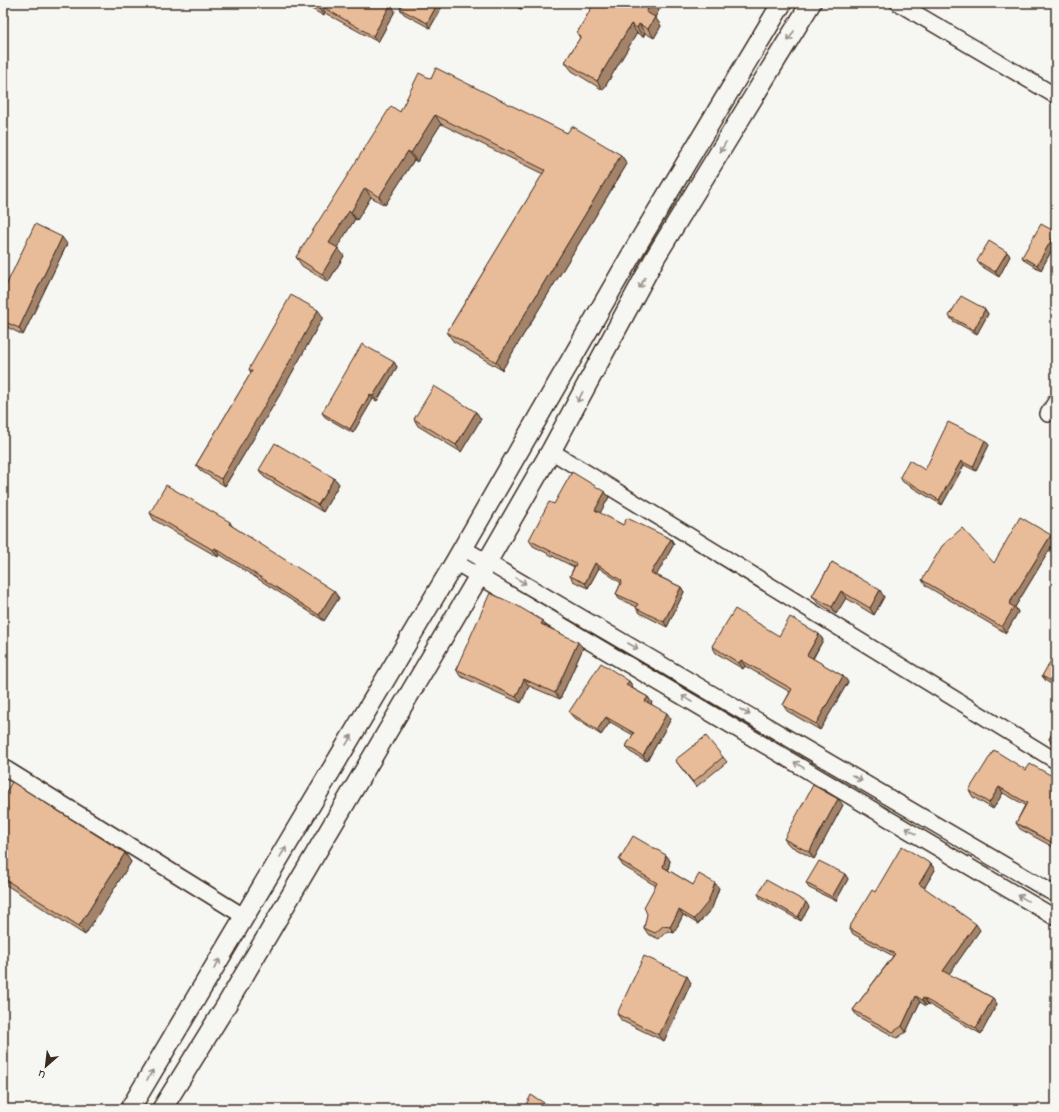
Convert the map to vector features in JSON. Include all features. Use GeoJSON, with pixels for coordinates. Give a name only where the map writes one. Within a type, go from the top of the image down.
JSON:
{"type":"FeatureCollection","features":[{"type":"Feature","properties":{"kind":"street"},"geometry":{"type":"LineString","coordinates":[[130,1109],[459,555],[637,245],[782,3]]}},
{"type":"Feature","properties":{"kind":"street"},"geometry":{"type":"LineString","coordinates":[[162,1109],[227,1004],[551,451],[656,256],[812,3]]}},
{"type":"Feature","properties":{"kind":"street"},"geometry":{"type":"LineString","coordinates":[[898,3],[1056,96]]}},
{"type":"Feature","properties":{"kind":"street"},"geometry":{"type":"LineString","coordinates":[[637,245],[656,256]]}},
{"type":"Feature","properties":{"kind":"street"},"geometry":{"type":"LineString","coordinates":[[551,451],[1056,761]]}},
{"type":"Feature","properties":{"kind":"street"},"geometry":{"type":"LineString","coordinates":[[459,555],[1056,895]]}},
{"type":"Feature","properties":{"kind":"street"},"geometry":{"type":"LineString","coordinates":[[483,568],[1056,918]]}},
{"type":"Feature","properties":{"kind":"street"},"geometry":{"type":"LineString","coordinates":[[3,766],[245,917]]}},
{"type":"Feature","properties":{"kind":"building"},"geometry":{"type":"Polygon","coordinates":[[[308,3],[391,4],[373,36],[321,6],[319,9],[308,3]]]}},
{"type":"Feature","properties":{"kind":"building"},"geometry":{"type":"Polygon","coordinates":[[[404,3],[438,3],[427,23],[400,9],[404,3]]]}},
{"type":"Feature","properties":{"kind":"building"},"geometry":{"type":"Polygon","coordinates":[[[589,3],[652,3],[646,12],[655,17],[648,29],[639,24],[637,28],[631,24],[597,81],[565,62],[581,36],[577,33],[593,5],[589,3]]]}},
{"type":"Feature","properties":{"kind":"building"},"geometry":{"type":"Polygon","coordinates":[[[436,68],[567,133],[572,126],[621,155],[496,362],[447,332],[545,170],[435,115],[411,153],[408,151],[379,197],[365,188],[351,212],[349,211],[329,243],[338,248],[322,274],[296,257],[391,106],[400,112],[419,73],[431,79],[436,68]]]}},
{"type":"Feature","properties":{"kind":"building"},"geometry":{"type":"Polygon","coordinates":[[[35,224],[62,237],[19,328],[3,321],[3,292],[35,224]]]}},
{"type":"Feature","properties":{"kind":"building"},"geometry":{"type":"Polygon","coordinates":[[[1041,224],[1056,232],[1037,265],[1022,257],[1041,224]]]}},
{"type":"Feature","properties":{"kind":"building"},"geometry":{"type":"Polygon","coordinates":[[[989,241],[1007,252],[995,272],[977,261],[989,241]]]}},
{"type":"Feature","properties":{"kind":"building"},"geometry":{"type":"Polygon","coordinates":[[[291,295],[318,310],[274,390],[221,479],[196,465],[252,371],[249,369],[291,295]]]}},
{"type":"Feature","properties":{"kind":"building"},"geometry":{"type":"Polygon","coordinates":[[[961,296],[985,309],[974,330],[949,316],[961,296]]]}},
{"type":"Feature","properties":{"kind":"building"},"geometry":{"type":"Polygon","coordinates":[[[362,344],[394,362],[373,396],[370,394],[350,429],[322,413],[362,344]]]}},
{"type":"Feature","properties":{"kind":"building"},"geometry":{"type":"Polygon","coordinates":[[[434,386],[476,412],[456,445],[414,419],[434,386]]]}},
{"type":"Feature","properties":{"kind":"building"},"geometry":{"type":"Polygon","coordinates":[[[948,422],[985,440],[973,467],[961,461],[939,500],[900,477],[909,460],[925,470],[948,422]]]}},
{"type":"Feature","properties":{"kind":"building"},"geometry":{"type":"Polygon","coordinates":[[[275,443],[334,478],[318,505],[259,470],[275,443]]]}},
{"type":"Feature","properties":{"kind":"building"},"geometry":{"type":"Polygon","coordinates":[[[572,472],[605,492],[595,510],[623,525],[627,518],[671,539],[651,573],[681,587],[664,622],[636,608],[638,604],[616,594],[622,581],[595,563],[585,583],[570,576],[576,564],[529,540],[549,502],[554,504],[572,472]]]}},
{"type":"Feature","properties":{"kind":"building"},"geometry":{"type":"Polygon","coordinates":[[[166,485],[230,522],[229,524],[334,591],[319,615],[215,548],[213,550],[150,513],[166,485]]]}},
{"type":"Feature","properties":{"kind":"building"},"geometry":{"type":"Polygon","coordinates":[[[1020,517],[1051,535],[1009,604],[1014,607],[1002,627],[922,580],[942,546],[962,528],[994,563],[1020,517]]]}},
{"type":"Feature","properties":{"kind":"building"},"geometry":{"type":"Polygon","coordinates":[[[832,562],[880,590],[870,608],[841,591],[832,607],[812,596],[832,562]]]}},
{"type":"Feature","properties":{"kind":"building"},"geometry":{"type":"Polygon","coordinates":[[[490,593],[516,605],[543,621],[541,624],[578,642],[555,693],[524,679],[516,697],[456,669],[490,593]]]}},
{"type":"Feature","properties":{"kind":"building"},"geometry":{"type":"Polygon","coordinates":[[[735,609],[779,636],[790,617],[819,634],[807,655],[843,676],[816,724],[783,705],[792,689],[741,660],[739,663],[712,646],[735,609]]]}},
{"type":"Feature","properties":{"kind":"building"},"geometry":{"type":"Polygon","coordinates":[[[1054,655],[1056,657],[1056,684],[1042,676],[1054,655]]]}},
{"type":"Feature","properties":{"kind":"building"},"geometry":{"type":"Polygon","coordinates":[[[601,663],[629,681],[626,685],[648,697],[645,701],[667,713],[643,756],[626,746],[634,733],[606,717],[597,730],[569,712],[601,663]]]}},
{"type":"Feature","properties":{"kind":"building"},"geometry":{"type":"Polygon","coordinates":[[[1056,727],[1056,744],[1049,739],[1056,727]]]}},
{"type":"Feature","properties":{"kind":"building"},"geometry":{"type":"Polygon","coordinates":[[[706,736],[723,757],[693,782],[675,760],[706,736]]]}},
{"type":"Feature","properties":{"kind":"building"},"geometry":{"type":"Polygon","coordinates":[[[994,750],[1026,770],[1030,764],[1056,778],[1056,832],[1051,842],[1016,823],[1027,803],[999,787],[989,803],[969,790],[994,750]]]}},
{"type":"Feature","properties":{"kind":"building"},"geometry":{"type":"Polygon","coordinates":[[[12,782],[125,853],[79,926],[3,878],[3,797],[12,782]]]}},
{"type":"Feature","properties":{"kind":"building"},"geometry":{"type":"Polygon","coordinates":[[[813,785],[838,799],[809,852],[784,839],[813,785]]]}},
{"type":"Feature","properties":{"kind":"building"},"geometry":{"type":"Polygon","coordinates":[[[633,836],[666,855],[663,867],[693,885],[699,874],[715,883],[708,902],[694,919],[679,910],[670,927],[663,926],[655,933],[644,928],[647,914],[644,907],[657,883],[619,860],[633,836]]]}},
{"type":"Feature","properties":{"kind":"building"},"geometry":{"type":"Polygon","coordinates":[[[902,846],[931,864],[919,884],[976,924],[943,971],[993,998],[976,1028],[923,998],[922,1000],[916,996],[902,1026],[893,1032],[853,1010],[895,954],[849,928],[872,890],[875,892],[902,846]]]}},
{"type":"Feature","properties":{"kind":"building"},"geometry":{"type":"Polygon","coordinates":[[[819,861],[845,874],[832,897],[806,883],[819,861]]]}},
{"type":"Feature","properties":{"kind":"building"},"geometry":{"type":"Polygon","coordinates":[[[766,880],[806,902],[798,917],[758,894],[766,880]]]}},
{"type":"Feature","properties":{"kind":"building"},"geometry":{"type":"Polygon","coordinates":[[[644,956],[687,976],[659,1035],[617,1014],[644,956]]]}},
{"type":"Feature","properties":{"kind":"building"},"geometry":{"type":"Polygon","coordinates":[[[531,1095],[554,1109],[524,1109],[531,1095]]]}}]}
